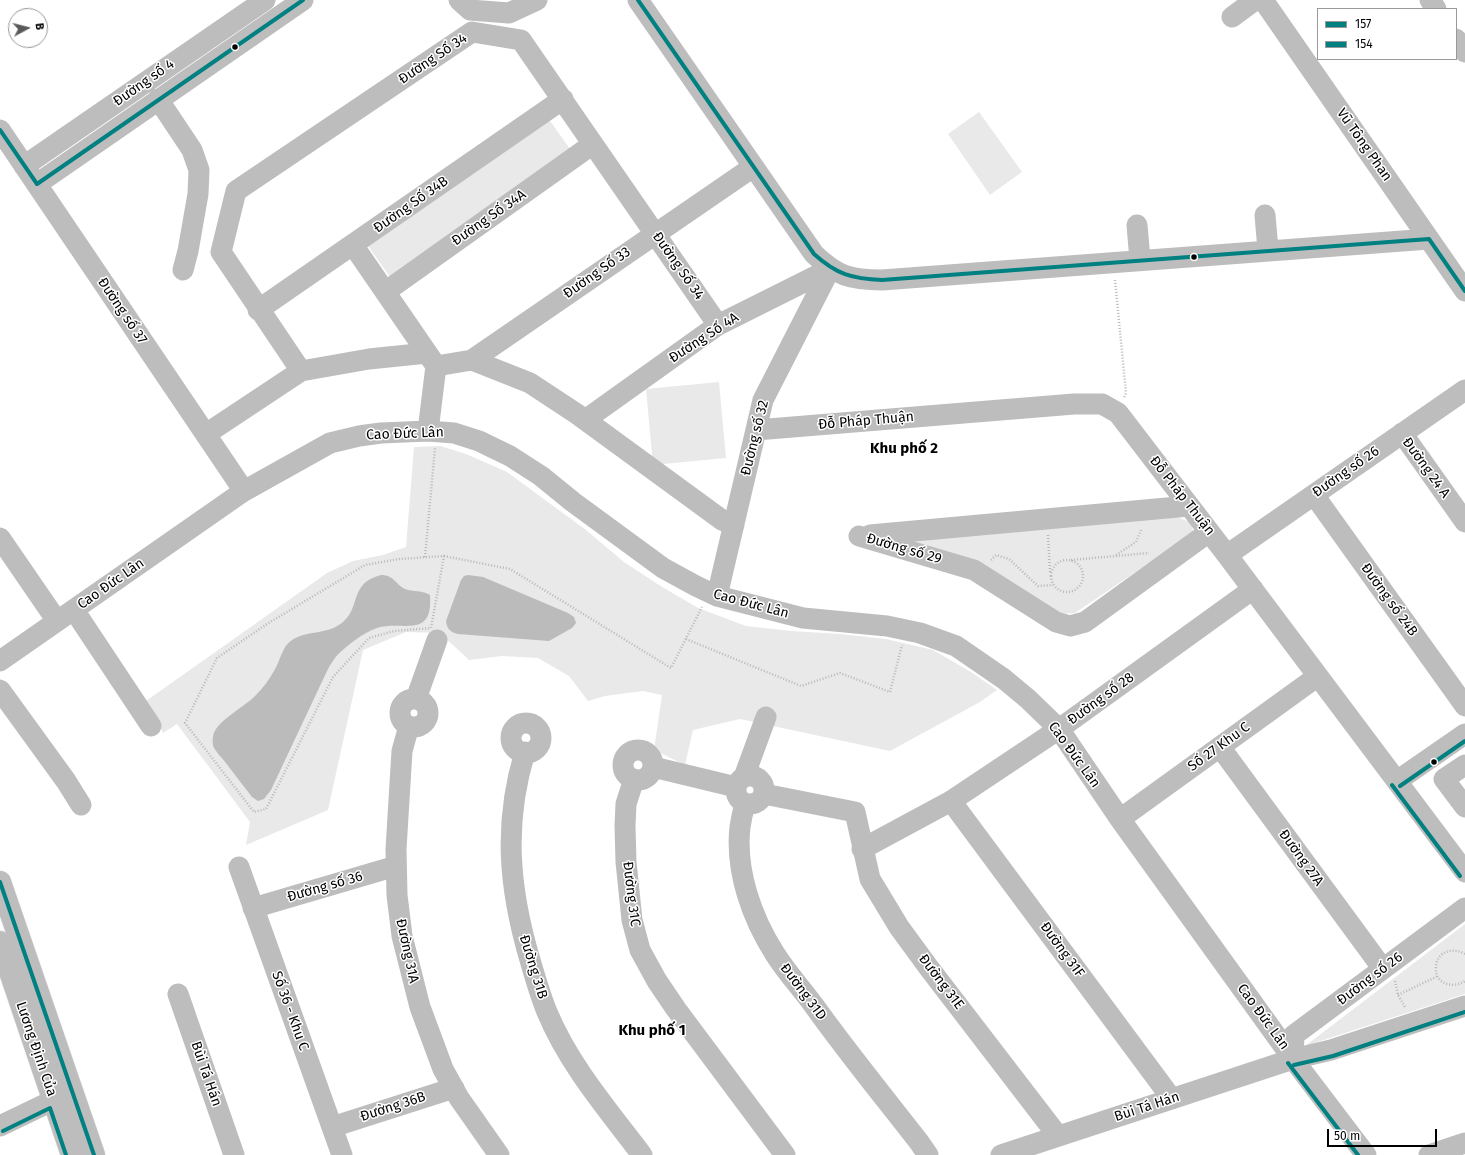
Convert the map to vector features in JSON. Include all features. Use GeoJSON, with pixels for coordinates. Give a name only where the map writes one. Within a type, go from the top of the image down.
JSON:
{"type":"FeatureCollection","features":[{"type":"Feature","properties":{"kind":"main road","name":"Lương Định Của"},"geometry":{"type":"LineString","coordinates":[[0,882],[63,1097],[72,1155]]}},
{"type":"Feature","properties":{"kind":"main road","name":"Lương Định Của"},"geometry":{"type":"LineString","coordinates":[[0,942],[63,1097],[94,1155]]}},
{"type":"Feature","properties":{"kind":"street","name":"Đường số 4"},"geometry":{"type":"LineString","coordinates":[[24,166],[265,0]]}},
{"type":"Feature","properties":{"kind":"street","name":"Đường số 4"},"geometry":{"type":"LineString","coordinates":[[36,184],[303,0]]}},
{"type":"Feature","properties":{"kind":"street"},"geometry":{"type":"LineString","coordinates":[[459,0],[470,10],[509,13],[537,0]]}},
{"type":"Feature","properties":{"kind":"street"},"geometry":{"type":"LineString","coordinates":[[638,0],[814,254],[830,269],[849,277],[876,280],[1429,239]]}},
{"type":"Feature","properties":{"kind":"street"},"geometry":{"type":"LineString","coordinates":[[1232,17],[1255,0]]}},
{"type":"Feature","properties":{"kind":"street","name":"Vũ Tông Phan"},"geometry":{"type":"LineString","coordinates":[[1263,0],[1465,291]]}},
{"type":"Feature","properties":{"kind":"street"},"geometry":{"type":"LineString","coordinates":[[1457,32],[1465,26]]}},
{"type":"Feature","properties":{"kind":"street","name":"Đường Số 34"},"geometry":{"type":"LineString","coordinates":[[301,371],[258,310],[221,252],[236,191],[472,32],[521,40],[718,325]]}},
{"type":"Feature","properties":{"kind":"street"},"geometry":{"type":"LineString","coordinates":[[1457,40],[1465,52]]}},
{"type":"Feature","properties":{"kind":"street"},"geometry":{"type":"LineString","coordinates":[[158,99],[192,150],[199,170],[198,194],[183,270]]}},
{"type":"Feature","properties":{"kind":"street","name":"Đường Số 34B"},"geometry":{"type":"LineString","coordinates":[[258,310],[562,99]]}},
{"type":"Feature","properties":{"kind":"street","name":"Đường số 37"},"geometry":{"type":"LineString","coordinates":[[0,130],[244,491]]}},
{"type":"Feature","properties":{"kind":"street","name":"Đường Số 34A"},"geometry":{"type":"LineString","coordinates":[[385,292],[593,144]]}},
{"type":"Feature","properties":{"kind":"street","name":"Đường Số 33"},"geometry":{"type":"LineString","coordinates":[[301,371],[369,359],[472,360],[753,167]]}},
{"type":"Feature","properties":{"kind":"street"},"geometry":{"type":"LineString","coordinates":[[1265,215],[1268,250]]}},
{"type":"Feature","properties":{"kind":"street"},"geometry":{"type":"LineString","coordinates":[[1137,225],[1140,260]]}},
{"type":"Feature","properties":{"kind":"street"},"geometry":{"type":"LineString","coordinates":[[353,245],[432,360],[432,431]]}},
{"type":"Feature","properties":{"kind":"street","name":"Đường Số 4A"},"geometry":{"type":"LineString","coordinates":[[585,420],[718,325],[830,269]]}},
{"type":"Feature","properties":{"kind":"street","name":"Đường số 32"},"geometry":{"type":"LineString","coordinates":[[713,594],[734,525],[763,400],[830,269]]}},
{"type":"Feature","properties":{"kind":"street"},"geometry":{"type":"LineString","coordinates":[[472,360],[530,383],[585,420],[722,520],[734,525]]}},
{"type":"Feature","properties":{"kind":"street"},"geometry":{"type":"LineString","coordinates":[[206,434],[301,371]]}},
{"type":"Feature","properties":{"kind":"street","name":"Đường số 26"},"geometry":{"type":"LineString","coordinates":[[1227,555],[1465,390]]}},
{"type":"Feature","properties":{"kind":"street","name":"Đỗ Pháp Thuận"},"geometry":{"type":"LineString","coordinates":[[756,430],[1074,404],[1102,404],[1118,413],[1253,589],[1465,872]]}},
{"type":"Feature","properties":{"kind":"street","name":"Cao Đức Lân"},"geometry":{"type":"LineString","coordinates":[[0,661],[244,491],[330,443],[359,436],[381,433],[432,431],[454,433],[479,441],[510,456],[541,476],[573,502],[663,568],[713,594],[803,618],[887,626],[920,633],[956,646],[979,660],[1004,679],[1022,694],[1059,730],[1120,819],[1293,1059],[1366,1155]]}},
{"type":"Feature","properties":{"kind":"street","name":"Đường 24 A"},"geometry":{"type":"LineString","coordinates":[[1402,433],[1465,522]]}},
{"type":"Feature","properties":{"kind":"street","name":"Đường số 24B"},"geometry":{"type":"LineString","coordinates":[[1314,495],[1465,706]]}},
{"type":"Feature","properties":{"kind":"street","name":"Đường số 29"},"geometry":{"type":"LineString","coordinates":[[1189,506],[859,536],[974,570],[1056,622],[1070,626],[1085,622],[1209,532]]}},
{"type":"Feature","properties":{"kind":"street"},"geometry":{"type":"LineString","coordinates":[[0,538],[66,616],[151,726]]}},
{"type":"Feature","properties":{"kind":"street","name":"Đường số 28"},"geometry":{"type":"LineString","coordinates":[[862,849],[951,801],[1059,730],[1253,589]]}},
{"type":"Feature","properties":{"kind":"street","name":"Đường 31A"},"geometry":{"type":"LineString","coordinates":[[437,640],[416,699],[407,700],[401,707],[400,716],[409,726],[402,751],[396,849],[397,895],[402,936],[420,1007],[443,1070],[499,1155]]}},
{"type":"Feature","properties":{"kind":"street","name":"Số 27 Khu C"},"geometry":{"type":"LineString","coordinates":[[1120,819],[1318,676]]}},
{"type":"Feature","properties":{"kind":"street"},"geometry":{"type":"LineString","coordinates":[[0,690],[66,781],[81,805]]}},
{"type":"Feature","properties":{"kind":"street","name":"Đường 31D"},"geometry":{"type":"LineString","coordinates":[[766,717],[742,789],[739,849],[742,871],[754,914],[775,955],[928,1155]]}},
{"type":"Feature","properties":{"kind":"street"},"geometry":{"type":"LineString","coordinates":[[1397,781],[1465,734]]}},
{"type":"Feature","properties":{"kind":"street","name":"Đường 27A"},"geometry":{"type":"LineString","coordinates":[[1220,747],[1388,965]]}},
{"type":"Feature","properties":{"kind":"street"},"geometry":{"type":"LineString","coordinates":[[639,749],[644,751],[651,758],[653,767],[651,772],[644,778],[634,779],[624,770],[624,760],[630,752],[639,749]]}},
{"type":"Feature","properties":{"kind":"street","name":"Đường 31B"},"geometry":{"type":"LineString","coordinates":[[525,752],[518,774],[512,808],[511,850],[513,884],[517,910],[524,938],[547,1012],[566,1048],[586,1080],[642,1155]]}},
{"type":"Feature","properties":{"kind":"street"},"geometry":{"type":"LineString","coordinates":[[1465,764],[1444,779],[1465,807]]}},
{"type":"Feature","properties":{"kind":"street"},"geometry":{"type":"LineString","coordinates":[[653,767],[742,789]]}},
{"type":"Feature","properties":{"kind":"street","name":"Đường 31E"},"geometry":{"type":"LineString","coordinates":[[742,789],[749,776],[758,778],[764,784],[764,794],[855,812],[870,880],[899,927],[1058,1136]]}},
{"type":"Feature","properties":{"kind":"street","name":"Đường 31C"},"geometry":{"type":"LineString","coordinates":[[634,779],[626,804],[626,855],[632,920],[640,950],[656,981],[785,1155]]}},
{"type":"Feature","properties":{"kind":"street","name":"Đường 31F"},"geometry":{"type":"LineString","coordinates":[[951,801],[1172,1099]]}},
{"type":"Feature","properties":{"kind":"street","name":"Đường số 36"},"geometry":{"type":"LineString","coordinates":[[253,908],[396,866]]}},
{"type":"Feature","properties":{"kind":"street","name":"Số 36 - Khu C"},"geometry":{"type":"LineString","coordinates":[[239,867],[342,1155]]}},
{"type":"Feature","properties":{"kind":"street","name":"Đường số 26"},"geometry":{"type":"LineString","coordinates":[[1293,1059],[1294,1035],[1465,908]]}},
{"type":"Feature","properties":{"kind":"street","name":"Bùi Tá Hán"},"geometry":{"type":"LineString","coordinates":[[178,994],[234,1155]]}},
{"type":"Feature","properties":{"kind":"street"},"geometry":{"type":"LineString","coordinates":[[1293,1059],[1330,1050],[1465,1006]]}},
{"type":"Feature","properties":{"kind":"street","name":"Bùi Tá Hán"},"geometry":{"type":"LineString","coordinates":[[1001,1155],[1293,1059]]}},
{"type":"Feature","properties":{"kind":"street","name":"Đường 36B"},"geometry":{"type":"LineString","coordinates":[[332,1127],[454,1088]]}},
{"type":"Feature","properties":{"kind":"street"},"geometry":{"type":"LineString","coordinates":[[0,1126],[63,1097]]}},
{"type":"Feature","properties":{"kind":"street"},"geometry":{"type":"LineString","coordinates":[[1433,1154],[1465,1144]]}},
{"type":"Feature","properties":{"kind":"path"},"geometry":{"type":"LineString","coordinates":[[1113,262],[1126,393],[1118,413]]}},
{"type":"Feature","properties":{"kind":"path"},"geometry":{"type":"LineString","coordinates":[[425,557],[432,431]]}},
{"type":"Feature","properties":{"kind":"path"},"geometry":{"type":"LineString","coordinates":[[1114,556],[1136,542],[1143,527],[1145,510]]}},
{"type":"Feature","properties":{"kind":"path"},"geometry":{"type":"LineString","coordinates":[[1048,519],[1050,575],[1053,586],[1058,590],[1068,592],[1074,591],[1082,583],[1083,577],[1080,566],[1071,560]]}},
{"type":"Feature","properties":{"kind":"path"},"geometry":{"type":"LineString","coordinates":[[1050,561],[1153,553]]}},
{"type":"Feature","properties":{"kind":"path"},"geometry":{"type":"LineString","coordinates":[[978,572],[996,555],[1009,559],[1038,586],[1053,586]]}},
{"type":"Feature","properties":{"kind":"path"},"geometry":{"type":"LineString","coordinates":[[444,556],[431,628],[394,632],[369,638],[333,677],[266,809],[254,812],[185,723],[217,658],[267,624],[365,565],[444,556],[510,569],[671,668],[686,639],[713,594]]}},
{"type":"Feature","properties":{"kind":"path"},"geometry":{"type":"LineString","coordinates":[[1050,575],[1054,566],[1061,560]]}},
{"type":"Feature","properties":{"kind":"path"},"geometry":{"type":"LineString","coordinates":[[686,639],[801,686],[840,673],[890,692],[906,630]]}},
{"type":"Feature","properties":{"kind":"path"},"geometry":{"type":"LineString","coordinates":[[1465,954],[1460,951],[1448,950],[1443,953],[1436,962],[1438,976],[1444,983],[1449,985],[1457,985],[1465,981]]}},
{"type":"Feature","properties":{"kind":"path"},"geometry":{"type":"LineString","coordinates":[[1388,965],[1398,995],[1417,1022]]}},
{"type":"Feature","properties":{"kind":"path"},"geometry":{"type":"LineString","coordinates":[[1398,995],[1438,976]]}},
{"type":"Feature","properties":{"kind":"shaded area"},"geometry":{"type":"Polygon","coordinates":[[[979,112],[1022,172],[990,195],[948,134],[979,112]]]}},
{"type":"Feature","properties":{"kind":"shaded area"},"geometry":{"type":"Polygon","coordinates":[[[548,118],[570,149],[390,277],[368,246],[548,118]]]}},
{"type":"Feature","properties":{"kind":"shaded area"},"geometry":{"type":"Polygon","coordinates":[[[719,382],[726,458],[653,465],[646,389],[719,382]]]}},
{"type":"Feature","properties":{"kind":"shaded area"},"geometry":{"type":"Polygon","coordinates":[[[440,446],[466,454],[507,472],[586,530],[624,562],[698,608],[746,626],[886,639],[933,650],[971,672],[997,690],[980,702],[890,751],[740,719],[693,730],[685,765],[654,750],[662,695],[643,691],[605,696],[588,701],[569,676],[538,658],[502,656],[469,660],[440,633],[406,632],[363,650],[328,810],[246,845],[250,822],[177,724],[163,733],[146,701],[327,573],[353,561],[383,555],[406,547],[414,447],[440,446]]]}},
{"type":"Feature","properties":{"kind":"shaded area"},"geometry":{"type":"Polygon","coordinates":[[[1177,517],[1192,523],[1193,533],[1075,613],[1059,614],[902,542],[1177,517]]]}},
{"type":"Feature","properties":{"kind":"shaded area"},"geometry":{"type":"Polygon","coordinates":[[[381,575],[389,576],[405,589],[424,592],[430,595],[430,609],[427,618],[421,623],[414,625],[387,626],[372,630],[348,645],[339,654],[327,671],[271,790],[264,799],[258,801],[252,797],[214,748],[213,739],[215,731],[224,720],[251,700],[259,692],[274,671],[283,650],[292,640],[304,635],[331,629],[343,622],[352,609],[360,589],[364,584],[381,575]]]}},
{"type":"Feature","properties":{"kind":"shaded area"},"geometry":{"type":"Polygon","coordinates":[[[468,575],[483,577],[568,613],[574,617],[576,623],[572,628],[549,641],[458,634],[453,632],[449,630],[446,621],[461,580],[464,576],[468,575]]]}},
{"type":"Feature","properties":{"kind":"shaded area"},"geometry":{"type":"Polygon","coordinates":[[[1465,924],[1465,994],[1305,1046],[1465,924]]]}},
{"type":"Feature","properties":{"kind":"transit line","name":"157"},"geometry":{"type":"LineString","coordinates":[[0,130],[37,184],[303,0]]}},
{"type":"Feature","properties":{"kind":"transit line","name":"157"},"geometry":{"type":"LineString","coordinates":[[638,0],[814,254],[837,271],[853,277],[882,280],[1429,239]]}},
{"type":"Feature","properties":{"kind":"transit line","name":"157"},"geometry":{"type":"LineString","coordinates":[[1429,239],[1465,291]]}},
{"type":"Feature","properties":{"kind":"transit line","name":"154"},"geometry":{"type":"LineString","coordinates":[[1400,786],[1465,741]]}},
{"type":"Feature","properties":{"kind":"transit line","name":"154"},"geometry":{"type":"LineString","coordinates":[[1392,785],[1460,876]]}},
{"type":"Feature","properties":{"kind":"transit line","name":"157"},"geometry":{"type":"LineString","coordinates":[[0,882],[94,1155]]}},
{"type":"Feature","properties":{"kind":"transit line","name":"154"},"geometry":{"type":"LineString","coordinates":[[1294,1065],[1333,1056],[1465,1012]]}},
{"type":"Feature","properties":{"kind":"transit line","name":"154"},"geometry":{"type":"LineString","coordinates":[[1288,1063],[1358,1155]]}},
{"type":"Feature","properties":{"kind":"transit line","name":"154"},"geometry":{"type":"LineString","coordinates":[[3,1131],[50,1108],[66,1155]]}},
{"type":"Feature","properties":{"kind":"district","name":"Khu phố 2"},"geometry":{"type":"Point","coordinates":[904,449]}},
{"type":"Feature","properties":{"kind":"district","name":"Khu phố 1"},"geometry":{"type":"Point","coordinates":[652,1031]}}]}
